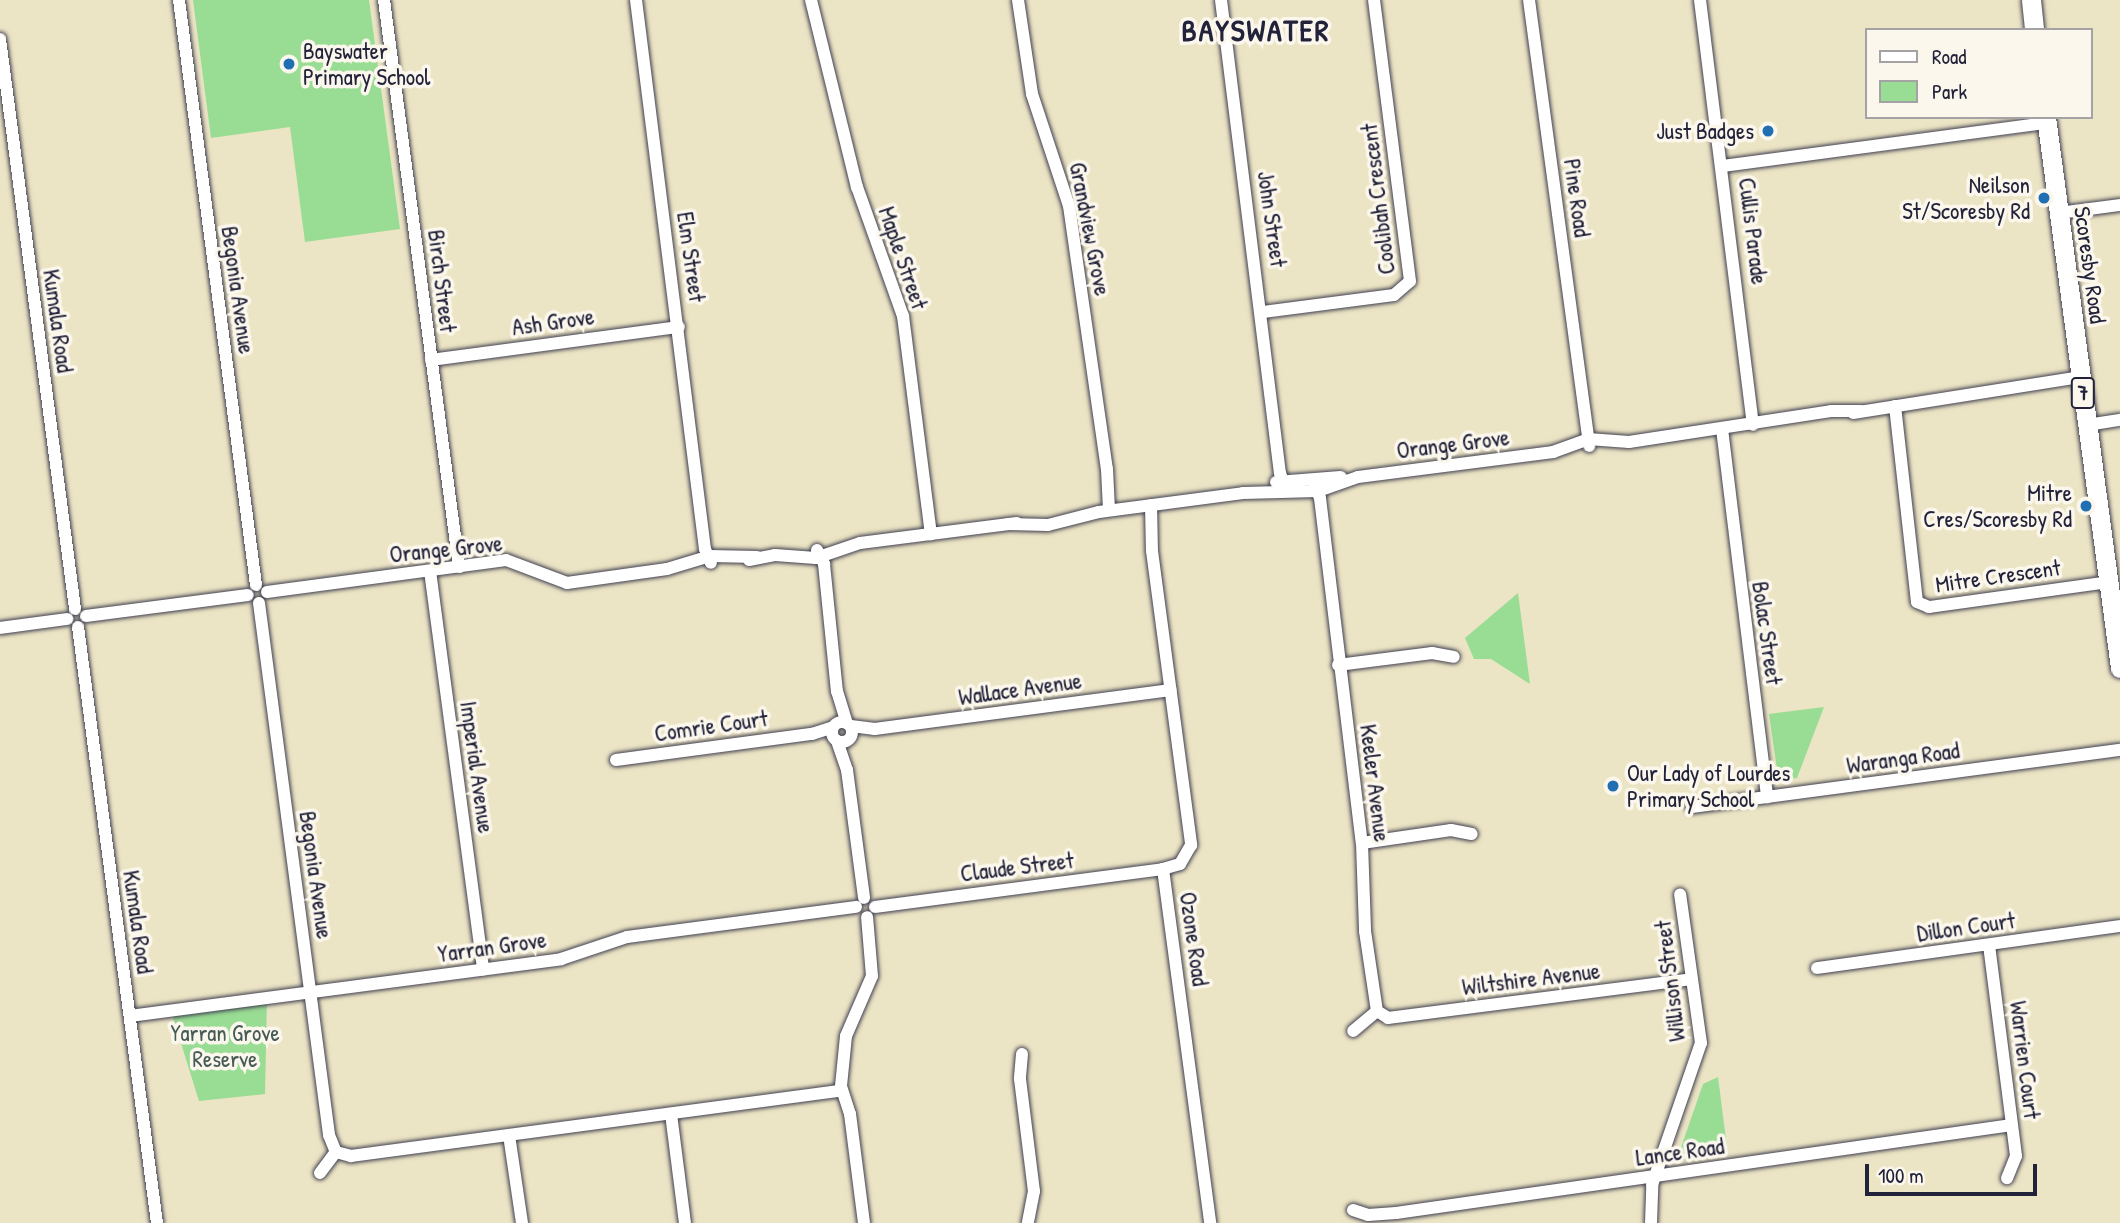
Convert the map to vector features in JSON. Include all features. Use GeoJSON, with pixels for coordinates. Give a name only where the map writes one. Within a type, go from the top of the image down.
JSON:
{"type":"FeatureCollection","features":[{"type":"Feature","properties":{"kind":"main road"},"geometry":{"type":"LineString","coordinates":[[2031,0],[2034,28]]}},
{"type":"Feature","properties":{"kind":"main road","name":"Scoresby Road"},"geometry":{"type":"LineString","coordinates":[[2046,120],[2120,668]]}},
{"type":"Feature","properties":{"kind":"street","name":"Begonia Avenue"},"geometry":{"type":"LineString","coordinates":[[178,0],[329,1135],[336,1152]]}},
{"type":"Feature","properties":{"kind":"street","name":"Birch Street"},"geometry":{"type":"LineString","coordinates":[[384,0],[459,567]]}},
{"type":"Feature","properties":{"kind":"street","name":"Elm Street"},"geometry":{"type":"LineString","coordinates":[[636,0],[710,558]]}},
{"type":"Feature","properties":{"kind":"street","name":"Maple Street"},"geometry":{"type":"LineString","coordinates":[[811,0],[857,187],[903,316],[931,534]]}},
{"type":"Feature","properties":{"kind":"street","name":"Grandview Grove"},"geometry":{"type":"LineString","coordinates":[[1018,0],[1032,94],[1069,206],[1107,469],[1108,510]]}},
{"type":"Feature","properties":{"kind":"street","name":"John Street"},"geometry":{"type":"LineString","coordinates":[[1221,0],[1285,483]]}},
{"type":"Feature","properties":{"kind":"street","name":"Coolibah Crescent"},"geometry":{"type":"LineString","coordinates":[[1263,312],[1394,295],[1410,281],[1374,0]]}},
{"type":"Feature","properties":{"kind":"street","name":"Pine Road"},"geometry":{"type":"LineString","coordinates":[[1529,0],[1588,442]]}},
{"type":"Feature","properties":{"kind":"street","name":"Cullis Parade"},"geometry":{"type":"LineString","coordinates":[[1700,0],[1751,385],[1762,424]]}},
{"type":"Feature","properties":{"kind":"street","name":"Kumala Road"},"geometry":{"type":"LineString","coordinates":[[0,39],[157,1223]]}},
{"type":"Feature","properties":{"kind":"street"},"geometry":{"type":"LineString","coordinates":[[1723,166],[2046,120]]}},
{"type":"Feature","properties":{"kind":"street"},"geometry":{"type":"LineString","coordinates":[[2059,213],[2120,205]]}},
{"type":"Feature","properties":{"kind":"street","name":"Ash Grove"},"geometry":{"type":"LineString","coordinates":[[432,360],[679,327]]}},
{"type":"Feature","properties":{"kind":"street","name":"Orange Grove"},"geometry":{"type":"LineString","coordinates":[[0,628],[513,561],[545,578],[567,583],[667,569],[688,570],[710,558],[732,564],[796,549],[818,555],[838,543],[860,543],[1008,524],[1068,512],[1147,506],[1243,493],[1285,483],[1315,488],[1358,477],[1553,452],[1588,442],[1612,448],[1629,442],[1762,424],[1812,423],[1861,411],[2081,382]]}},
{"type":"Feature","properties":{"kind":"street","name":"Mitre Crescent"},"geometry":{"type":"LineString","coordinates":[[1891,407],[1917,603],[1929,607],[2109,582]]}},
{"type":"Feature","properties":{"kind":"street"},"geometry":{"type":"LineString","coordinates":[[2087,425],[2120,420]]}},
{"type":"Feature","properties":{"kind":"street","name":"Bolac Street"},"geometry":{"type":"LineString","coordinates":[[1718,430],[1767,797]]}},
{"type":"Feature","properties":{"kind":"street","name":"Keeler Avenue"},"geometry":{"type":"LineString","coordinates":[[1315,488],[1362,843],[1365,931],[1377,1011]]}},
{"type":"Feature","properties":{"kind":"street","name":"Ozone Road"},"geometry":{"type":"LineString","coordinates":[[1147,506],[1191,845],[1180,864],[1163,869],[1210,1223]]}},
{"type":"Feature","properties":{"kind":"street"},"geometry":{"type":"LineString","coordinates":[[818,555],[847,770],[859,914],[871,912],[873,976],[846,1036],[841,1091],[850,1114],[864,1223]]}},
{"type":"Feature","properties":{"kind":"street","name":"Imperial Avenue"},"geometry":{"type":"LineString","coordinates":[[430,571],[483,969]]}},
{"type":"Feature","properties":{"kind":"street"},"geometry":{"type":"LineString","coordinates":[[1338,665],[1432,653],[1454,657]]}},
{"type":"Feature","properties":{"kind":"street","name":"Wallace Avenue"},"geometry":{"type":"LineString","coordinates":[[842,732],[1170,690]]}},
{"type":"Feature","properties":{"kind":"street","name":"Comrie Court"},"geometry":{"type":"LineString","coordinates":[[616,760],[842,732]]}},
{"type":"Feature","properties":{"kind":"street","name":"Waranga Road"},"geometry":{"type":"LineString","coordinates":[[1692,807],[2120,750]]}},
{"type":"Feature","properties":{"kind":"street"},"geometry":{"type":"LineString","coordinates":[[1362,843],[1451,830],[1472,834]]}},
{"type":"Feature","properties":{"kind":"street","name":"Claude Street"},"geometry":{"type":"LineString","coordinates":[[871,912],[1163,869]]}},
{"type":"Feature","properties":{"kind":"street","name":"Willison Street"},"geometry":{"type":"LineString","coordinates":[[1651,1223],[1650,1195],[1655,1177],[1701,1043],[1680,894]]}},
{"type":"Feature","properties":{"kind":"street","name":"Yarran Grove"},"geometry":{"type":"LineString","coordinates":[[130,1016],[561,959],[627,937],[860,902]]}},
{"type":"Feature","properties":{"kind":"street","name":"Dillon Court"},"geometry":{"type":"LineString","coordinates":[[1817,968],[2120,926]]}},
{"type":"Feature","properties":{"kind":"street","name":"Warrien Court"},"geometry":{"type":"LineString","coordinates":[[1989,945],[2016,1156],[2007,1178]]}},
{"type":"Feature","properties":{"kind":"street","name":"Wiltshire Avenue"},"geometry":{"type":"LineString","coordinates":[[1377,1011],[1388,1018],[1692,979]]}},
{"type":"Feature","properties":{"kind":"street"},"geometry":{"type":"LineString","coordinates":[[1353,1031],[1377,1011]]}},
{"type":"Feature","properties":{"kind":"street"},"geometry":{"type":"LineString","coordinates":[[1022,1054],[1020,1080],[1034,1191],[1028,1223]]}},
{"type":"Feature","properties":{"kind":"street"},"geometry":{"type":"LineString","coordinates":[[320,1173],[336,1152],[351,1156],[841,1091]]}},
{"type":"Feature","properties":{"kind":"street"},"geometry":{"type":"LineString","coordinates":[[671,1114],[685,1223]]}},
{"type":"Feature","properties":{"kind":"street","name":"Lance Road"},"geometry":{"type":"LineString","coordinates":[[1353,1210],[1368,1214],[1396,1213],[2012,1125]]}},
{"type":"Feature","properties":{"kind":"street"},"geometry":{"type":"LineString","coordinates":[[509,1135],[522,1223]]}},
{"type":"Feature","properties":{"kind":"green space","name":"Bayswater Primary School"},"geometry":{"type":"Polygon","coordinates":[[[193,0],[369,0],[400,229],[305,242],[290,127],[211,138],[193,0]]]}},
{"type":"Feature","properties":{"kind":"green space"},"geometry":{"type":"Polygon","coordinates":[[[1518,593],[1530,684],[1491,659],[1474,659],[1465,638],[1518,593]]]}},
{"type":"Feature","properties":{"kind":"green space"},"geometry":{"type":"Polygon","coordinates":[[[1824,707],[1797,778],[1783,780],[1778,776],[1769,714],[1824,707]]]}},
{"type":"Feature","properties":{"kind":"green space","name":"Yarran Grove Reserve"},"geometry":{"type":"Polygon","coordinates":[[[267,998],[265,1094],[199,1101],[171,1011],[267,998]]]}},
{"type":"Feature","properties":{"kind":"green space"},"geometry":{"type":"Polygon","coordinates":[[[1718,1077],[1728,1155],[1681,1161],[1678,1156],[1703,1084],[1718,1077]]]}},
{"type":"Feature","properties":{"kind":"place","name":"Bayswater Primary School"},"geometry":{"type":"Point","coordinates":[289,64]}},
{"type":"Feature","properties":{"kind":"place","name":"Just Badges"},"geometry":{"type":"Point","coordinates":[1768,131]}},
{"type":"Feature","properties":{"kind":"place","name":"Neilson St/Scoresby Rd"},"geometry":{"type":"Point","coordinates":[2044,198]}},
{"type":"Feature","properties":{"kind":"place","name":"Mitre Cres/Scoresby Rd"},"geometry":{"type":"Point","coordinates":[2086,506]}},
{"type":"Feature","properties":{"kind":"place","name":"Our Lady of Lourdes Primary School"},"geometry":{"type":"Point","coordinates":[1613,786]}},
{"type":"Feature","properties":{"kind":"district","name":"BAYSWATER"},"geometry":{"type":"Point","coordinates":[1256,30]}}]}
